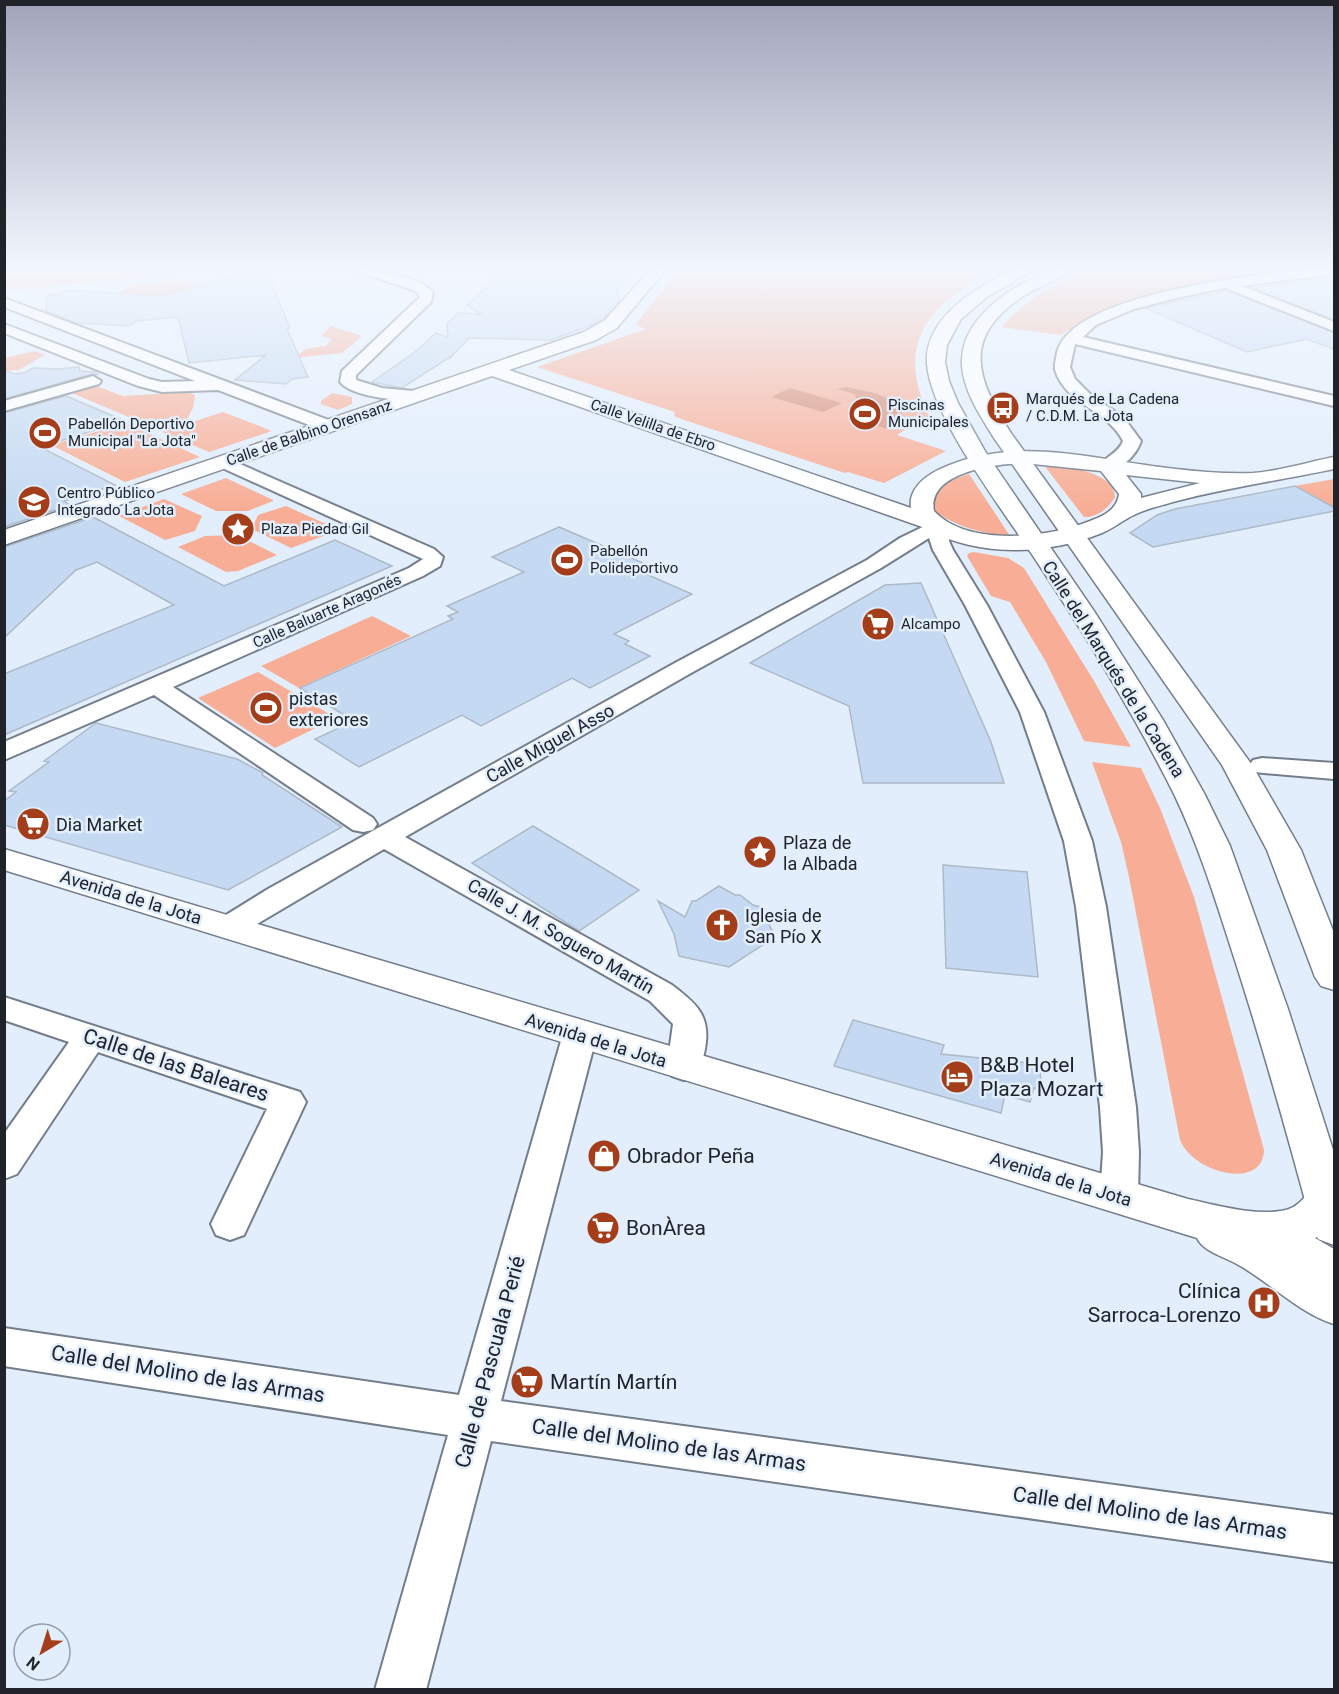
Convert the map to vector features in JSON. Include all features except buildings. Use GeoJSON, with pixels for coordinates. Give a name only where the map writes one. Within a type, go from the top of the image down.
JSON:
{"type":"FeatureCollection","features":[{"type":"Feature","properties":{"kind":"street"},"geometry":{"type":"LineString","coordinates":[[55,348],[144,383],[162,387],[220,385]]}},
{"type":"Feature","properties":{"kind":"street"},"geometry":{"type":"LineString","coordinates":[[120,348],[328,426]]}},
{"type":"Feature","properties":{"kind":"street"},"geometry":{"type":"LineString","coordinates":[[375,348],[348,374],[348,382],[361,388],[397,395],[418,395]]}},
{"type":"Feature","properties":{"kind":"street","name":"Calle de Balbino Orensanz"},"geometry":{"type":"LineString","coordinates":[[4,538],[552,348]]}},
{"type":"Feature","properties":{"kind":"street","name":"Calle del Marqués de la Cadena"},"geometry":{"type":"LineString","coordinates":[[938,348],[936,364],[942,386],[981,461],[1036,542],[1169,753],[1210,836],[1272,1014],[1331,1213]]}},
{"type":"Feature","properties":{"kind":"street","name":"Calle del Marqués de la Cadena"},"geometry":{"type":"LineString","coordinates":[[973,348],[971,365],[977,390],[987,411],[1017,457],[1237,765],[1284,850],[1335,977]]}},
{"type":"Feature","properties":{"kind":"street"},"geometry":{"type":"LineString","coordinates":[[1065,348],[1061,355],[1061,365],[1065,376],[1083,397],[1124,426],[1132,441],[1129,450],[1108,466],[1130,494],[1125,510]]}},
{"type":"Feature","properties":{"kind":"street"},"geometry":{"type":"LineString","coordinates":[[1112,348],[1335,401]]}},
{"type":"Feature","properties":{"kind":"street"},"geometry":{"type":"LineString","coordinates":[[144,383],[171,381],[179,376],[179,370]]}},
{"type":"Feature","properties":{"kind":"street","name":"Calle Velilla de Ebro"},"geometry":{"type":"LineString","coordinates":[[492,370],[936,525],[996,541],[1036,542],[1074,535],[1110,521],[1125,510],[1170,496],[1251,479]]}},
{"type":"Feature","properties":{"kind":"street"},"geometry":{"type":"LineString","coordinates":[[4,406],[93,381]]}},
{"type":"Feature","properties":{"kind":"street","name":"Calle Velilla de Ebro"},"geometry":{"type":"LineString","coordinates":[[814,481],[877,493],[900,492],[930,484],[961,468],[981,461],[1017,457],[1052,458],[1177,476],[1251,479]]}},
{"type":"Feature","properties":{"kind":"street","name":"Calle Baluarte Aragonés"},"geometry":{"type":"LineString","coordinates":[[4,752],[416,572],[433,562],[433,557],[428,553],[224,462]]}},
{"type":"Feature","properties":{"kind":"street"},"geometry":{"type":"LineString","coordinates":[[1251,479],[1335,463]]}},
{"type":"Feature","properties":{"kind":"street"},"geometry":{"type":"LineString","coordinates":[[930,484],[920,503],[922,513],[936,525],[939,541],[933,560],[1013,672],[1032,712],[1078,841],[1091,907],[1118,1107],[1121,1152],[1119,1196]]}},
{"type":"Feature","properties":{"kind":"street","name":"Calle Miguel Asso"},"geometry":{"type":"LineString","coordinates":[[230,927],[374,830],[683,668],[874,564],[936,525]]}},
{"type":"Feature","properties":{"kind":"street","name":"Calle Miguel Asso"},"geometry":{"type":"LineString","coordinates":[[874,564],[903,557],[933,560]]}},
{"type":"Feature","properties":{"kind":"street"},"geometry":{"type":"LineString","coordinates":[[156,686],[374,830]]}},
{"type":"Feature","properties":{"kind":"street"},"geometry":{"type":"LineString","coordinates":[[1262,766],[1335,771]]}},
{"type":"Feature","properties":{"kind":"street","name":"Calle J. M. Soguero Martín"},"geometry":{"type":"LineString","coordinates":[[374,830],[661,993],[686,1015],[692,1025],[684,1067]]}},
{"type":"Feature","properties":{"kind":"street","name":"Avenida de la Jota"},"geometry":{"type":"LineString","coordinates":[[4,859],[1188,1218],[1251,1230],[1284,1244],[1335,1272]]}},
{"type":"Feature","properties":{"kind":"street","name":"Calle de las Baleares"},"geometry":{"type":"LineString","coordinates":[[4,1008],[288,1102],[230,1224]]}},
{"type":"Feature","properties":{"kind":"street","name":"Calle de Pascuala Perié"},"geometry":{"type":"LineString","coordinates":[[400,1689],[580,1034]]}},
{"type":"Feature","properties":{"kind":"street"},"geometry":{"type":"LineString","coordinates":[[4,1164],[90,1037]]}},
{"type":"Feature","properties":{"kind":"street","name":"Avenida de la Jota"},"geometry":{"type":"LineString","coordinates":[[1251,1230],[1277,1229],[1331,1213]]}},
{"type":"Feature","properties":{"kind":"street","name":"Avenida de la Jota"},"geometry":{"type":"LineString","coordinates":[[1188,1218],[1254,1251],[1335,1303]]}},
{"type":"Feature","properties":{"kind":"street","name":"Calle del Molino de las Armas"},"geometry":{"type":"LineString","coordinates":[[4,1347],[475,1418],[1335,1539]]}},
{"type":"Feature","properties":{"kind":"shaded area"},"geometry":{"type":"Polygon","coordinates":[[[348,348],[342,353],[294,358],[306,349],[348,348]]]}},
{"type":"Feature","properties":{"kind":"shaded area"},"geometry":{"type":"Polygon","coordinates":[[[591,348],[917,348],[916,377],[923,403],[937,432],[912,425],[897,435],[946,451],[884,483],[845,473],[681,419],[674,416],[675,412],[537,367],[591,348]]]}},
{"type":"Feature","properties":{"kind":"shaded area"},"geometry":{"type":"Polygon","coordinates":[[[35,351],[45,355],[18,370],[5,371],[4,358],[35,351]]]}},
{"type":"Feature","properties":{"kind":"shaded area"},"geometry":{"type":"Polygon","coordinates":[[[96,386],[123,396],[188,392],[195,395],[193,408],[187,419],[157,429],[72,393],[96,386]]]}},
{"type":"Feature","properties":{"kind":"shaded area"},"geometry":{"type":"Polygon","coordinates":[[[846,387],[890,399],[901,411],[904,420],[892,430],[857,420],[875,416],[878,412],[866,408],[866,404],[871,401],[857,399],[854,394],[837,389],[846,387]]]}},
{"type":"Feature","properties":{"kind":"shaded area"},"geometry":{"type":"Polygon","coordinates":[[[790,388],[842,403],[823,412],[771,397],[790,388]]]}},
{"type":"Feature","properties":{"kind":"shaded area"},"geometry":{"type":"Polygon","coordinates":[[[332,393],[352,397],[352,404],[338,410],[321,404],[321,401],[332,393]]]}},
{"type":"Feature","properties":{"kind":"shaded area"},"geometry":{"type":"Polygon","coordinates":[[[223,412],[272,431],[209,452],[162,432],[223,412]]]}},
{"type":"Feature","properties":{"kind":"shaded area"},"geometry":{"type":"Polygon","coordinates":[[[126,423],[200,457],[125,482],[51,445],[126,423]]]}},
{"type":"Feature","properties":{"kind":"shaded area"},"geometry":{"type":"Polygon","coordinates":[[[1043,464],[1075,468],[1097,476],[1107,481],[1113,488],[1115,497],[1102,511],[1093,516],[1084,517],[1043,464]]]}},
{"type":"Feature","properties":{"kind":"shaded area"},"geometry":{"type":"Polygon","coordinates":[[[969,474],[1010,536],[972,529],[954,522],[939,514],[931,505],[932,494],[943,484],[969,474]]]}},
{"type":"Feature","properties":{"kind":"shaded area"},"geometry":{"type":"Polygon","coordinates":[[[226,478],[273,501],[248,511],[216,511],[181,494],[226,478]]]}},
{"type":"Feature","properties":{"kind":"shaded area"},"geometry":{"type":"Polygon","coordinates":[[[1334,479],[1334,508],[1295,486],[1334,479]]]}},
{"type":"Feature","properties":{"kind":"shaded area"},"geometry":{"type":"Polygon","coordinates":[[[164,499],[202,516],[195,531],[165,540],[119,516],[164,499]]]}},
{"type":"Feature","properties":{"kind":"shaded area"},"geometry":{"type":"Polygon","coordinates":[[[286,506],[337,531],[291,548],[252,529],[258,515],[286,506]]]}},
{"type":"Feature","properties":{"kind":"shaded area"},"geometry":{"type":"Polygon","coordinates":[[[237,535],[277,555],[238,571],[226,572],[178,547],[205,536],[237,535]]]}},
{"type":"Feature","properties":{"kind":"shaded area"},"geometry":{"type":"Polygon","coordinates":[[[974,552],[1008,558],[1024,568],[1094,681],[1131,747],[1084,741],[1046,662],[1010,602],[991,596],[967,556],[974,552]]]}},
{"type":"Feature","properties":{"kind":"shaded area"},"geometry":{"type":"Polygon","coordinates":[[[372,616],[411,636],[299,688],[261,666],[372,616]]]}},
{"type":"Feature","properties":{"kind":"shaded area","name":"pistas exteriores"},"geometry":{"type":"Polygon","coordinates":[[[258,672],[336,718],[275,748],[198,698],[258,672]]]}},
{"type":"Feature","properties":{"kind":"shaded area"},"geometry":{"type":"Polygon","coordinates":[[[1092,762],[1141,768],[1160,808],[1194,897],[1264,1150],[1261,1163],[1252,1170],[1240,1174],[1226,1173],[1212,1168],[1187,1152],[1180,1140],[1121,842],[1092,762]]]}},
{"type":"Feature","properties":{"kind":"place","name":"Marqués de La Cadena / C.D.M. La Jota"},"geometry":{"type":"Point","coordinates":[1003,408]}},
{"type":"Feature","properties":{"kind":"place","name":"Piscinas Municipales"},"geometry":{"type":"Point","coordinates":[865,414]}},
{"type":"Feature","properties":{"kind":"place","name":"Pabellón Deportivo Municipal \"La Jota\""},"geometry":{"type":"Point","coordinates":[45,433]}},
{"type":"Feature","properties":{"kind":"place","name":"Centro Público Integrado La Jota"},"geometry":{"type":"Point","coordinates":[34,502]}},
{"type":"Feature","properties":{"kind":"place","name":"Plaza Piedad Gil"},"geometry":{"type":"Point","coordinates":[238,529]}},
{"type":"Feature","properties":{"kind":"place","name":"Pabellón Polideportivo"},"geometry":{"type":"Point","coordinates":[567,560]}},
{"type":"Feature","properties":{"kind":"place","name":"Alcampo"},"geometry":{"type":"Point","coordinates":[878,624]}},
{"type":"Feature","properties":{"kind":"place","name":"pistas exteriores"},"geometry":{"type":"Point","coordinates":[266,708]}},
{"type":"Feature","properties":{"kind":"place","name":"Dia Market"},"geometry":{"type":"Point","coordinates":[33,824]}},
{"type":"Feature","properties":{"kind":"place","name":"Plaza de la Albada"},"geometry":{"type":"Point","coordinates":[760,852]}},
{"type":"Feature","properties":{"kind":"place","name":"Iglesia de San Pío X"},"geometry":{"type":"Point","coordinates":[722,925]}},
{"type":"Feature","properties":{"kind":"place","name":"B&B Hotel Plaza Mozart"},"geometry":{"type":"Point","coordinates":[957,1077]}},
{"type":"Feature","properties":{"kind":"place","name":"Obrador Peña"},"geometry":{"type":"Point","coordinates":[604,1156]}},
{"type":"Feature","properties":{"kind":"place","name":"BonÀrea"},"geometry":{"type":"Point","coordinates":[603,1228]}},
{"type":"Feature","properties":{"kind":"place","name":"Clínica Sarroca-Lorenzo"},"geometry":{"type":"Point","coordinates":[1264,1303]}},
{"type":"Feature","properties":{"kind":"place","name":"Martín Martín"},"geometry":{"type":"Point","coordinates":[527,1382]}}]}
